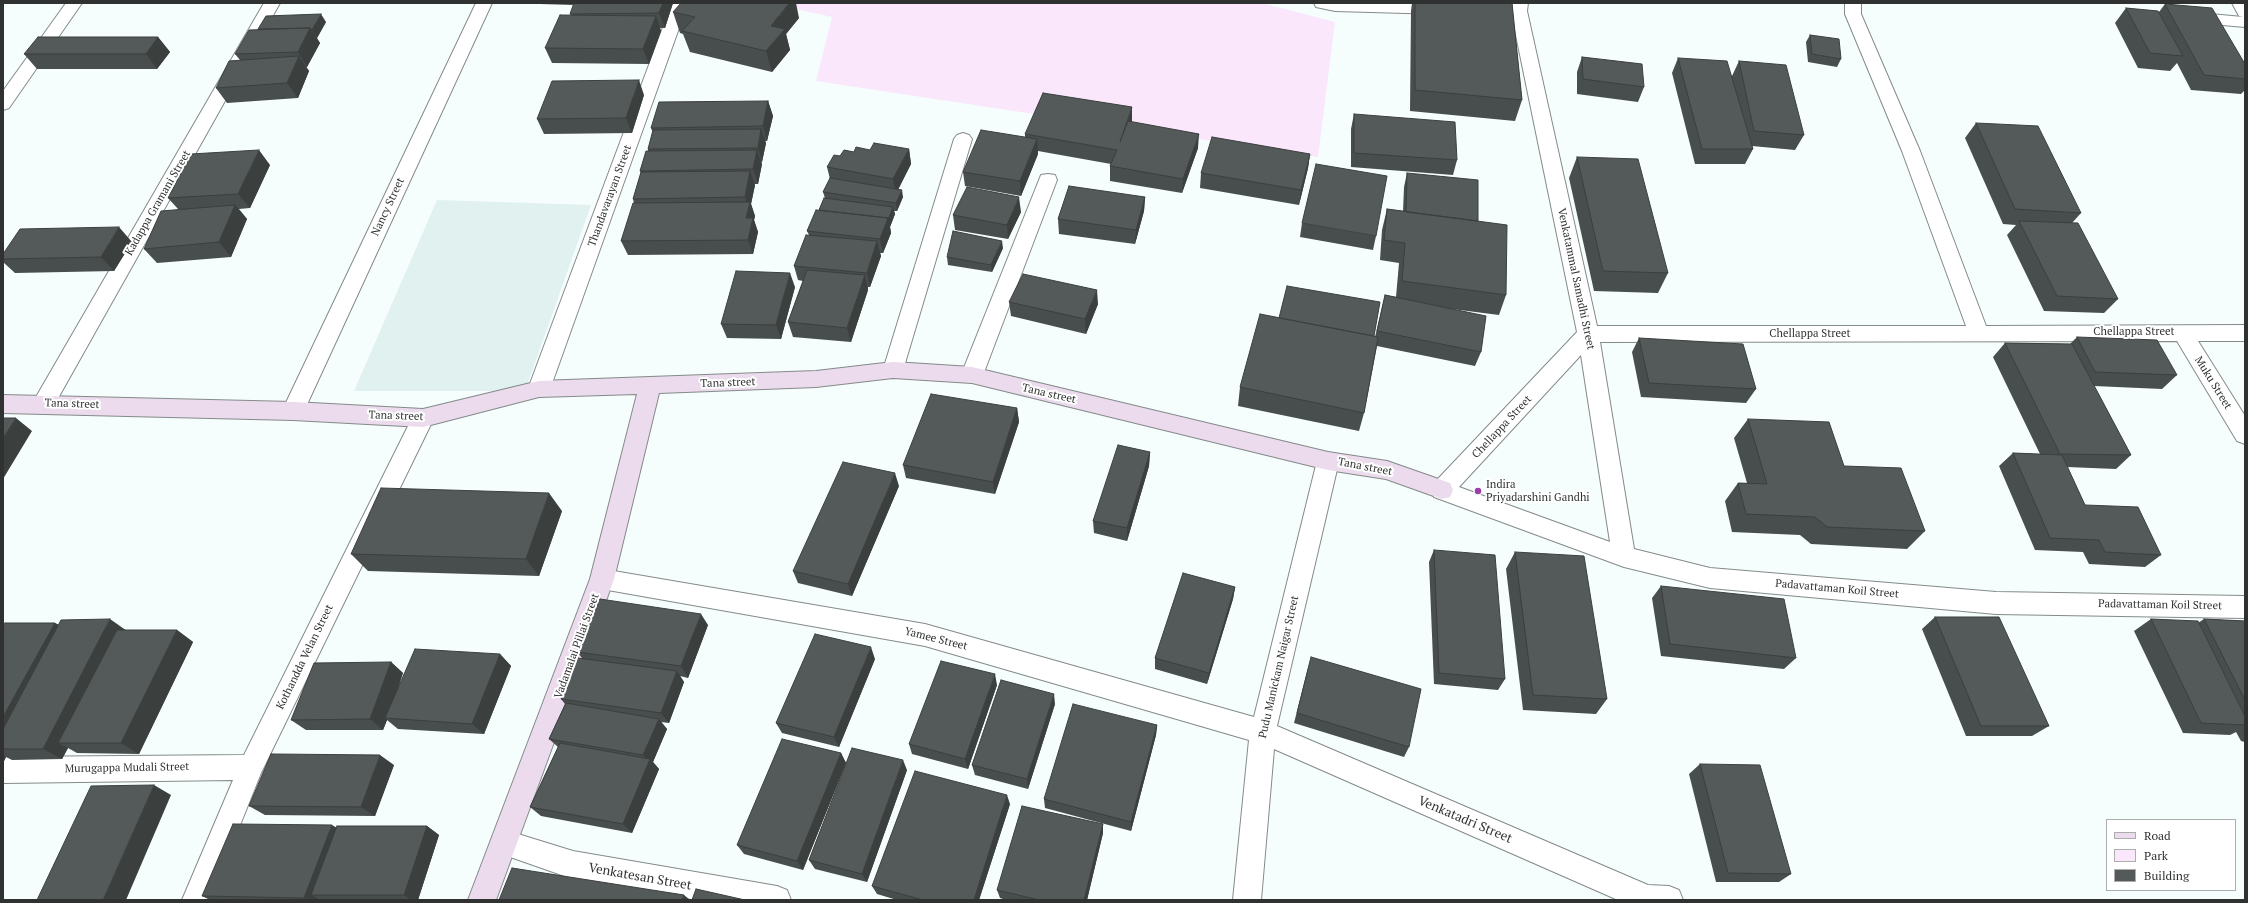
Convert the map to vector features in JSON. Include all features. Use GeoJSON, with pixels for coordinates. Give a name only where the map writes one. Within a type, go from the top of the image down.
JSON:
{"type":"FeatureCollection","features":[{"type":"Feature","properties":{"kind":"street"},"geometry":{"type":"LineString","coordinates":[[3,104],[74,3]]}},
{"type":"Feature","properties":{"kind":"street","name":"Kadappa Gramani Street"},"geometry":{"type":"LineString","coordinates":[[44,403],[272,3]]}},
{"type":"Feature","properties":{"kind":"street","name":"Nancy Street"},"geometry":{"type":"LineString","coordinates":[[293,411],[484,3]]}},
{"type":"Feature","properties":{"kind":"street","name":"Thandavarayan Street"},"geometry":{"type":"LineString","coordinates":[[539,389],[680,3]]}},
{"type":"Feature","properties":{"kind":"street"},"geometry":{"type":"LineString","coordinates":[[1322,3],[1335,6],[1458,9]]}},
{"type":"Feature","properties":{"kind":"street"},"geometry":{"type":"LineString","coordinates":[[1853,3],[1853,14],[1911,151],[1980,334]]}},
{"type":"Feature","properties":{"kind":"street"},"geometry":{"type":"LineString","coordinates":[[2240,3],[2245,12]]}},
{"type":"Feature","properties":{"kind":"street","name":"Venkatammal Samadhi Street"},"geometry":{"type":"LineString","coordinates":[[1514,8],[1588,334],[1624,557]]}},
{"type":"Feature","properties":{"kind":"street"},"geometry":{"type":"LineString","coordinates":[[2176,16],[2245,22]]}},
{"type":"Feature","properties":{"kind":"street"},"geometry":{"type":"LineString","coordinates":[[893,370],[963,139]]}},
{"type":"Feature","properties":{"kind":"street"},"geometry":{"type":"LineString","coordinates":[[972,375],[1048,180]]}},
{"type":"Feature","properties":{"kind":"street","name":"Muku Street"},"geometry":{"type":"LineString","coordinates":[[2182,332],[2245,435]]}},
{"type":"Feature","properties":{"kind":"street","name":"Chellappa Street"},"geometry":{"type":"LineString","coordinates":[[1442,490],[1588,334],[2245,333]]}},
{"type":"Feature","properties":{"kind":"street","name":"Tana street"},"geometry":{"type":"LineString","coordinates":[[3,404],[44,403],[293,411],[423,418],[539,389],[816,379],[893,370],[972,375],[1328,461],[1358,464],[1387,470],[1442,490]]}},
{"type":"Feature","properties":{"kind":"street","name":"Vadamalai Pillai Street"},"geometry":{"type":"LineString","coordinates":[[482,900],[505,843],[602,579],[650,386]]}},
{"type":"Feature","properties":{"kind":"street","name":"Kothandda Velan Street"},"geometry":{"type":"LineString","coordinates":[[196,900],[251,767],[423,418]]}},
{"type":"Feature","properties":{"kind":"street","name":"Pudu Manickam Naigar Street"},"geometry":{"type":"LineString","coordinates":[[1247,900],[1263,732],[1328,461]]}},
{"type":"Feature","properties":{"kind":"street","name":"Padavattaman Koil Street"},"geometry":{"type":"LineString","coordinates":[[1442,490],[1624,557],[1710,578],[1996,603],[2245,607]]}},
{"type":"Feature","properties":{"kind":"street","name":"Yamee Street"},"geometry":{"type":"LineString","coordinates":[[602,579],[925,635],[1263,732]]}},
{"type":"Feature","properties":{"kind":"street","name":"Venkatadri Street"},"geometry":{"type":"LineString","coordinates":[[1263,732],[1648,899],[1670,900]]}},
{"type":"Feature","properties":{"kind":"street","name":"Murugappa Mudali Street"},"geometry":{"type":"LineString","coordinates":[[3,770],[251,767]]}},
{"type":"Feature","properties":{"kind":"street","name":"Venkatesan Street"},"geometry":{"type":"LineString","coordinates":[[505,843],[573,865],[777,900]]}},
{"type":"Feature","properties":{"kind":"shaded area"},"geometry":{"type":"Polygon","coordinates":[[[437,200],[591,205],[525,391],[354,391],[437,200]]]}},
{"type":"Feature","properties":{"kind":"green space"},"geometry":{"type":"Polygon","coordinates":[[[770,3],[1262,3],[1335,22],[1318,157],[816,81],[832,17],[770,3]]]}},
{"type":"Feature","properties":{"kind":"building"},"geometry":{"type":"Polygon","coordinates":[[[574,3],[663,3],[659,13],[570,14],[574,3]]]}},
{"type":"Feature","properties":{"kind":"building"},"geometry":{"type":"Polygon","coordinates":[[[681,3],[789,3],[771,26],[785,29],[766,51],[682,31],[695,17],[673,12],[681,3]]]}},
{"type":"Feature","properties":{"kind":"building"},"geometry":{"type":"Polygon","coordinates":[[[1415,3],[1512,3],[1522,100],[1415,90],[1415,3]]]}},
{"type":"Feature","properties":{"kind":"building"},"geometry":{"type":"Polygon","coordinates":[[[2165,4],[2212,8],[2245,64],[2245,79],[2204,75],[2165,4]]]}},
{"type":"Feature","properties":{"kind":"building"},"geometry":{"type":"Polygon","coordinates":[[[2126,8],[2158,11],[2183,56],[2150,53],[2126,8]]]}},
{"type":"Feature","properties":{"kind":"building"},"geometry":{"type":"Polygon","coordinates":[[[321,14],[312,30],[310,28],[258,29],[266,16],[321,14]]]}},
{"type":"Feature","properties":{"kind":"building"},"geometry":{"type":"Polygon","coordinates":[[[560,15],[656,16],[643,49],[545,48],[560,15]]]}},
{"type":"Feature","properties":{"kind":"building"},"geometry":{"type":"Polygon","coordinates":[[[310,28],[298,52],[235,54],[249,30],[310,28]]]}},
{"type":"Feature","properties":{"kind":"building"},"geometry":{"type":"Polygon","coordinates":[[[1810,35],[1839,39],[1841,59],[1812,54],[1810,35]]]}},
{"type":"Feature","properties":{"kind":"building"},"geometry":{"type":"Polygon","coordinates":[[[38,37],[158,37],[146,54],[24,54],[38,37]]]}},
{"type":"Feature","properties":{"kind":"building"},"geometry":{"type":"Polygon","coordinates":[[[299,56],[287,83],[216,88],[229,61],[299,56]]]}},
{"type":"Feature","properties":{"kind":"building"},"geometry":{"type":"Polygon","coordinates":[[[1582,57],[1642,64],[1644,87],[1583,79],[1582,57]]]}},
{"type":"Feature","properties":{"kind":"building"},"geometry":{"type":"Polygon","coordinates":[[[1678,58],[1727,61],[1753,149],[1702,149],[1678,58]]]}},
{"type":"Feature","properties":{"kind":"building"},"geometry":{"type":"Polygon","coordinates":[[[1739,61],[1786,65],[1804,135],[1754,131],[1739,61]]]}},
{"type":"Feature","properties":{"kind":"building"},"geometry":{"type":"Polygon","coordinates":[[[639,80],[626,118],[537,119],[552,81],[639,80]]]}},
{"type":"Feature","properties":{"kind":"building"},"geometry":{"type":"Polygon","coordinates":[[[1043,93],[1132,107],[1120,142],[1128,121],[1199,134],[1183,179],[1110,166],[1117,150],[1025,134],[1043,93]]]}},
{"type":"Feature","properties":{"kind":"building"},"geometry":{"type":"Polygon","coordinates":[[[768,101],[763,126],[651,128],[659,102],[768,101]]]}},
{"type":"Feature","properties":{"kind":"building"},"geometry":{"type":"Polygon","coordinates":[[[1354,114],[1455,122],[1457,160],[1354,153],[1354,114]]]}},
{"type":"Feature","properties":{"kind":"building"},"geometry":{"type":"Polygon","coordinates":[[[1976,123],[2038,126],[2081,213],[2015,209],[1976,123]]]}},
{"type":"Feature","properties":{"kind":"building"},"geometry":{"type":"Polygon","coordinates":[[[761,129],[758,148],[648,149],[653,130],[761,129]]]}},
{"type":"Feature","properties":{"kind":"building"},"geometry":{"type":"Polygon","coordinates":[[[981,130],[1037,139],[1020,181],[963,172],[981,130]]]}},
{"type":"Feature","properties":{"kind":"building"},"geometry":{"type":"Polygon","coordinates":[[[1212,137],[1310,154],[1301,190],[1201,173],[1212,137]]]}},
{"type":"Feature","properties":{"kind":"building"},"geometry":{"type":"Polygon","coordinates":[[[874,143],[909,149],[893,179],[827,167],[834,155],[840,156],[844,150],[854,152],[856,147],[870,150],[874,143]]]}},
{"type":"Feature","properties":{"kind":"building"},"geometry":{"type":"Polygon","coordinates":[[[259,150],[238,194],[168,198],[191,154],[259,150]]]}},
{"type":"Feature","properties":{"kind":"building"},"geometry":{"type":"Polygon","coordinates":[[[757,150],[753,169],[640,171],[646,151],[757,150]]]}},
{"type":"Feature","properties":{"kind":"building"},"geometry":{"type":"Polygon","coordinates":[[[1577,157],[1638,159],[1668,273],[1603,271],[1577,157]]]}},
{"type":"Feature","properties":{"kind":"building"},"geometry":{"type":"Polygon","coordinates":[[[1316,164],[1387,176],[1376,236],[1302,223],[1316,164]]]}},
{"type":"Feature","properties":{"kind":"building"},"geometry":{"type":"Polygon","coordinates":[[[750,171],[745,197],[633,199],[641,172],[750,171]]]}},
{"type":"Feature","properties":{"kind":"building"},"geometry":{"type":"Polygon","coordinates":[[[1407,173],[1478,180],[1478,221],[1406,212],[1407,173]]]}},
{"type":"Feature","properties":{"kind":"building"},"geometry":{"type":"Polygon","coordinates":[[[830,178],[902,190],[896,203],[823,192],[830,178]]]}},
{"type":"Feature","properties":{"kind":"building"},"geometry":{"type":"Polygon","coordinates":[[[1069,186],[1145,197],[1136,230],[1058,219],[1069,186]]]}},
{"type":"Feature","properties":{"kind":"building"},"geometry":{"type":"Polygon","coordinates":[[[967,187],[1019,197],[1007,225],[953,215],[967,187]]]}},
{"type":"Feature","properties":{"kind":"building"},"geometry":{"type":"Polygon","coordinates":[[[824,198],[893,207],[888,220],[888,218],[819,210],[824,198]]]}},
{"type":"Feature","properties":{"kind":"building"},"geometry":{"type":"Polygon","coordinates":[[[750,202],[746,218],[753,218],[748,240],[621,241],[633,203],[750,202]]]}},
{"type":"Feature","properties":{"kind":"building"},"geometry":{"type":"Polygon","coordinates":[[[235,205],[219,242],[144,249],[161,211],[235,205]]]}},
{"type":"Feature","properties":{"kind":"building"},"geometry":{"type":"Polygon","coordinates":[[[1387,209],[1507,225],[1506,295],[1402,281],[1405,243],[1384,240],[1387,209]]]}},
{"type":"Feature","properties":{"kind":"building"},"geometry":{"type":"Polygon","coordinates":[[[816,210],[888,218],[880,239],[807,231],[816,210]]]}},
{"type":"Feature","properties":{"kind":"building"},"geometry":{"type":"Polygon","coordinates":[[[2019,221],[2078,223],[2118,299],[2057,296],[2019,221]]]}},
{"type":"Feature","properties":{"kind":"building"},"geometry":{"type":"Polygon","coordinates":[[[119,227],[101,257],[3,259],[3,254],[20,229],[119,227]]]}},
{"type":"Feature","properties":{"kind":"building"},"geometry":{"type":"Polygon","coordinates":[[[953,231],[1002,241],[991,265],[947,257],[953,231]]]}},
{"type":"Feature","properties":{"kind":"building"},"geometry":{"type":"Polygon","coordinates":[[[806,235],[877,241],[867,273],[794,266],[806,235]]]}},
{"type":"Feature","properties":{"kind":"building"},"geometry":{"type":"Polygon","coordinates":[[[807,270],[865,275],[847,328],[788,322],[807,270]]]}},
{"type":"Feature","properties":{"kind":"building"},"geometry":{"type":"Polygon","coordinates":[[[736,271],[790,273],[776,325],[721,324],[736,271]]]}},
{"type":"Feature","properties":{"kind":"building"},"geometry":{"type":"Polygon","coordinates":[[[1023,274],[1097,290],[1085,319],[1009,302],[1023,274]]]}},
{"type":"Feature","properties":{"kind":"building"},"geometry":{"type":"Polygon","coordinates":[[[1287,286],[1380,302],[1374,336],[1279,318],[1287,286]]]}},
{"type":"Feature","properties":{"kind":"building"},"geometry":{"type":"Polygon","coordinates":[[[1385,295],[1486,316],[1481,352],[1377,331],[1385,295]]]}},
{"type":"Feature","properties":{"kind":"building"},"geometry":{"type":"Polygon","coordinates":[[[1260,314],[1378,337],[1364,413],[1240,387],[1260,314]]]}},
{"type":"Feature","properties":{"kind":"building"},"geometry":{"type":"Polygon","coordinates":[[[2077,337],[2157,340],[2177,375],[2095,372],[2077,337]]]}},
{"type":"Feature","properties":{"kind":"building"},"geometry":{"type":"Polygon","coordinates":[[[1639,338],[1743,344],[1756,389],[1649,383],[1639,338]]]}},
{"type":"Feature","properties":{"kind":"building"},"geometry":{"type":"Polygon","coordinates":[[[2005,343],[2072,344],[2131,455],[2060,454],[2005,343]]]}},
{"type":"Feature","properties":{"kind":"building"},"geometry":{"type":"Polygon","coordinates":[[[931,394],[1017,408],[993,482],[903,465],[931,394]]]}},
{"type":"Feature","properties":{"kind":"building"},"geometry":{"type":"Polygon","coordinates":[[[3,418],[16,418],[3,438],[3,418]]]}},
{"type":"Feature","properties":{"kind":"building"},"geometry":{"type":"Polygon","coordinates":[[[1748,419],[1829,422],[1844,466],[1901,468],[1925,531],[1827,527],[1815,517],[1746,514],[1738,483],[1767,484],[1748,419]]]}},
{"type":"Feature","properties":{"kind":"building"},"geometry":{"type":"Polygon","coordinates":[[[1118,445],[1150,452],[1127,528],[1093,521],[1118,445]]]}},
{"type":"Feature","properties":{"kind":"building"},"geometry":{"type":"Polygon","coordinates":[[[2013,453],[2062,455],[2085,505],[2138,507],[2161,555],[2105,552],[2099,540],[2050,538],[2013,453]]]}},
{"type":"Feature","properties":{"kind":"building"},"geometry":{"type":"Polygon","coordinates":[[[843,462],[895,473],[848,584],[793,571],[843,462]]]}},
{"type":"Feature","properties":{"kind":"building"},"geometry":{"type":"Polygon","coordinates":[[[381,488],[549,493],[526,559],[351,554],[381,488]]]}},
{"type":"Feature","properties":{"kind":"building"},"geometry":{"type":"Polygon","coordinates":[[[1434,550],[1495,555],[1505,679],[1439,673],[1434,550]]]}},
{"type":"Feature","properties":{"kind":"building"},"geometry":{"type":"Polygon","coordinates":[[[1515,552],[1584,556],[1607,699],[1533,695],[1515,552]]]}},
{"type":"Feature","properties":{"kind":"building"},"geometry":{"type":"Polygon","coordinates":[[[1183,573],[1235,587],[1209,673],[1155,658],[1183,573]]]}},
{"type":"Feature","properties":{"kind":"building"},"geometry":{"type":"Polygon","coordinates":[[[1661,586],[1784,599],[1796,658],[1670,644],[1661,586]]]}},
{"type":"Feature","properties":{"kind":"building"},"geometry":{"type":"Polygon","coordinates":[[[600,599],[701,614],[681,666],[577,652],[600,599]]]}},
{"type":"Feature","properties":{"kind":"building"},"geometry":{"type":"Polygon","coordinates":[[[1935,617],[1999,617],[2049,726],[1981,726],[1935,617]]]}},
{"type":"Feature","properties":{"kind":"building"},"geometry":{"type":"Polygon","coordinates":[[[110,619],[43,749],[3,749],[3,729],[61,620],[110,619]]]}},
{"type":"Feature","properties":{"kind":"building"},"geometry":{"type":"Polygon","coordinates":[[[2151,619],[2198,621],[2245,716],[2245,725],[2201,723],[2151,619]]]}},
{"type":"Feature","properties":{"kind":"building"},"geometry":{"type":"Polygon","coordinates":[[[2204,619],[2245,621],[2245,700],[2204,619]]]}},
{"type":"Feature","properties":{"kind":"building"},"geometry":{"type":"Polygon","coordinates":[[[5,623],[55,623],[3,717],[3,627],[5,623]]]}},
{"type":"Feature","properties":{"kind":"building"},"geometry":{"type":"Polygon","coordinates":[[[117,630],[177,630],[121,743],[58,743],[117,630]]]}},
{"type":"Feature","properties":{"kind":"building"},"geometry":{"type":"Polygon","coordinates":[[[815,634],[871,647],[834,737],[776,723],[815,634]]]}},
{"type":"Feature","properties":{"kind":"building"},"geometry":{"type":"Polygon","coordinates":[[[415,649],[500,654],[472,724],[385,718],[415,649]]]}},
{"type":"Feature","properties":{"kind":"building"},"geometry":{"type":"Polygon","coordinates":[[[1311,657],[1421,689],[1409,747],[1297,713],[1311,657]]]}},
{"type":"Feature","properties":{"kind":"building"},"geometry":{"type":"Polygon","coordinates":[[[578,658],[677,671],[661,713],[561,699],[578,658]]]}},
{"type":"Feature","properties":{"kind":"building"},"geometry":{"type":"Polygon","coordinates":[[[941,661],[995,674],[965,759],[909,744],[941,661]]]}},
{"type":"Feature","properties":{"kind":"building"},"geometry":{"type":"Polygon","coordinates":[[[391,662],[370,719],[291,720],[314,663],[391,662]]]}},
{"type":"Feature","properties":{"kind":"building"},"geometry":{"type":"Polygon","coordinates":[[[1001,680],[1054,694],[1027,779],[972,765],[1001,680]]]}},
{"type":"Feature","properties":{"kind":"building"},"geometry":{"type":"Polygon","coordinates":[[[566,703],[659,719],[643,755],[549,739],[566,703]]]}},
{"type":"Feature","properties":{"kind":"building"},"geometry":{"type":"Polygon","coordinates":[[[1073,704],[1157,725],[1131,822],[1044,799],[1073,704]]]}},
{"type":"Feature","properties":{"kind":"building"},"geometry":{"type":"Polygon","coordinates":[[[782,739],[841,753],[797,861],[737,845],[782,739]]]}},
{"type":"Feature","properties":{"kind":"building"},"geometry":{"type":"Polygon","coordinates":[[[560,743],[650,759],[623,824],[530,807],[560,743]]]}},
{"type":"Feature","properties":{"kind":"building"},"geometry":{"type":"Polygon","coordinates":[[[852,748],[903,760],[862,874],[809,860],[852,748]]]}},
{"type":"Feature","properties":{"kind":"building"},"geometry":{"type":"Polygon","coordinates":[[[271,754],[380,755],[361,807],[249,806],[271,754]]]}},
{"type":"Feature","properties":{"kind":"building"},"geometry":{"type":"Polygon","coordinates":[[[1700,764],[1760,765],[1791,874],[1728,873],[1700,764]]]}},
{"type":"Feature","properties":{"kind":"building"},"geometry":{"type":"Polygon","coordinates":[[[915,771],[1007,795],[974,900],[923,900],[872,886],[915,771]]]}},
{"type":"Feature","properties":{"kind":"building"},"geometry":{"type":"Polygon","coordinates":[[[154,785],[103,900],[37,900],[91,786],[154,785]]]}},
{"type":"Feature","properties":{"kind":"building"},"geometry":{"type":"Polygon","coordinates":[[[1022,806],[1103,824],[1084,900],[1039,900],[997,890],[1022,806]]]}},
{"type":"Feature","properties":{"kind":"building"},"geometry":{"type":"Polygon","coordinates":[[[233,824],[332,825],[304,898],[202,896],[233,824]]]}},
{"type":"Feature","properties":{"kind":"building"},"geometry":{"type":"Polygon","coordinates":[[[337,826],[427,826],[404,895],[311,895],[337,826]]]}},
{"type":"Feature","properties":{"kind":"building"},"geometry":{"type":"Polygon","coordinates":[[[512,868],[684,895],[682,900],[499,900],[512,868]]]}},
{"type":"Feature","properties":{"kind":"building"},"geometry":{"type":"Polygon","coordinates":[[[696,889],[745,900],[692,900],[696,889]]]}},
{"type":"Feature","properties":{"kind":"place","name":"Indira Priyadarshini Gandhi"},"geometry":{"type":"Point","coordinates":[1478,491]}}]}
